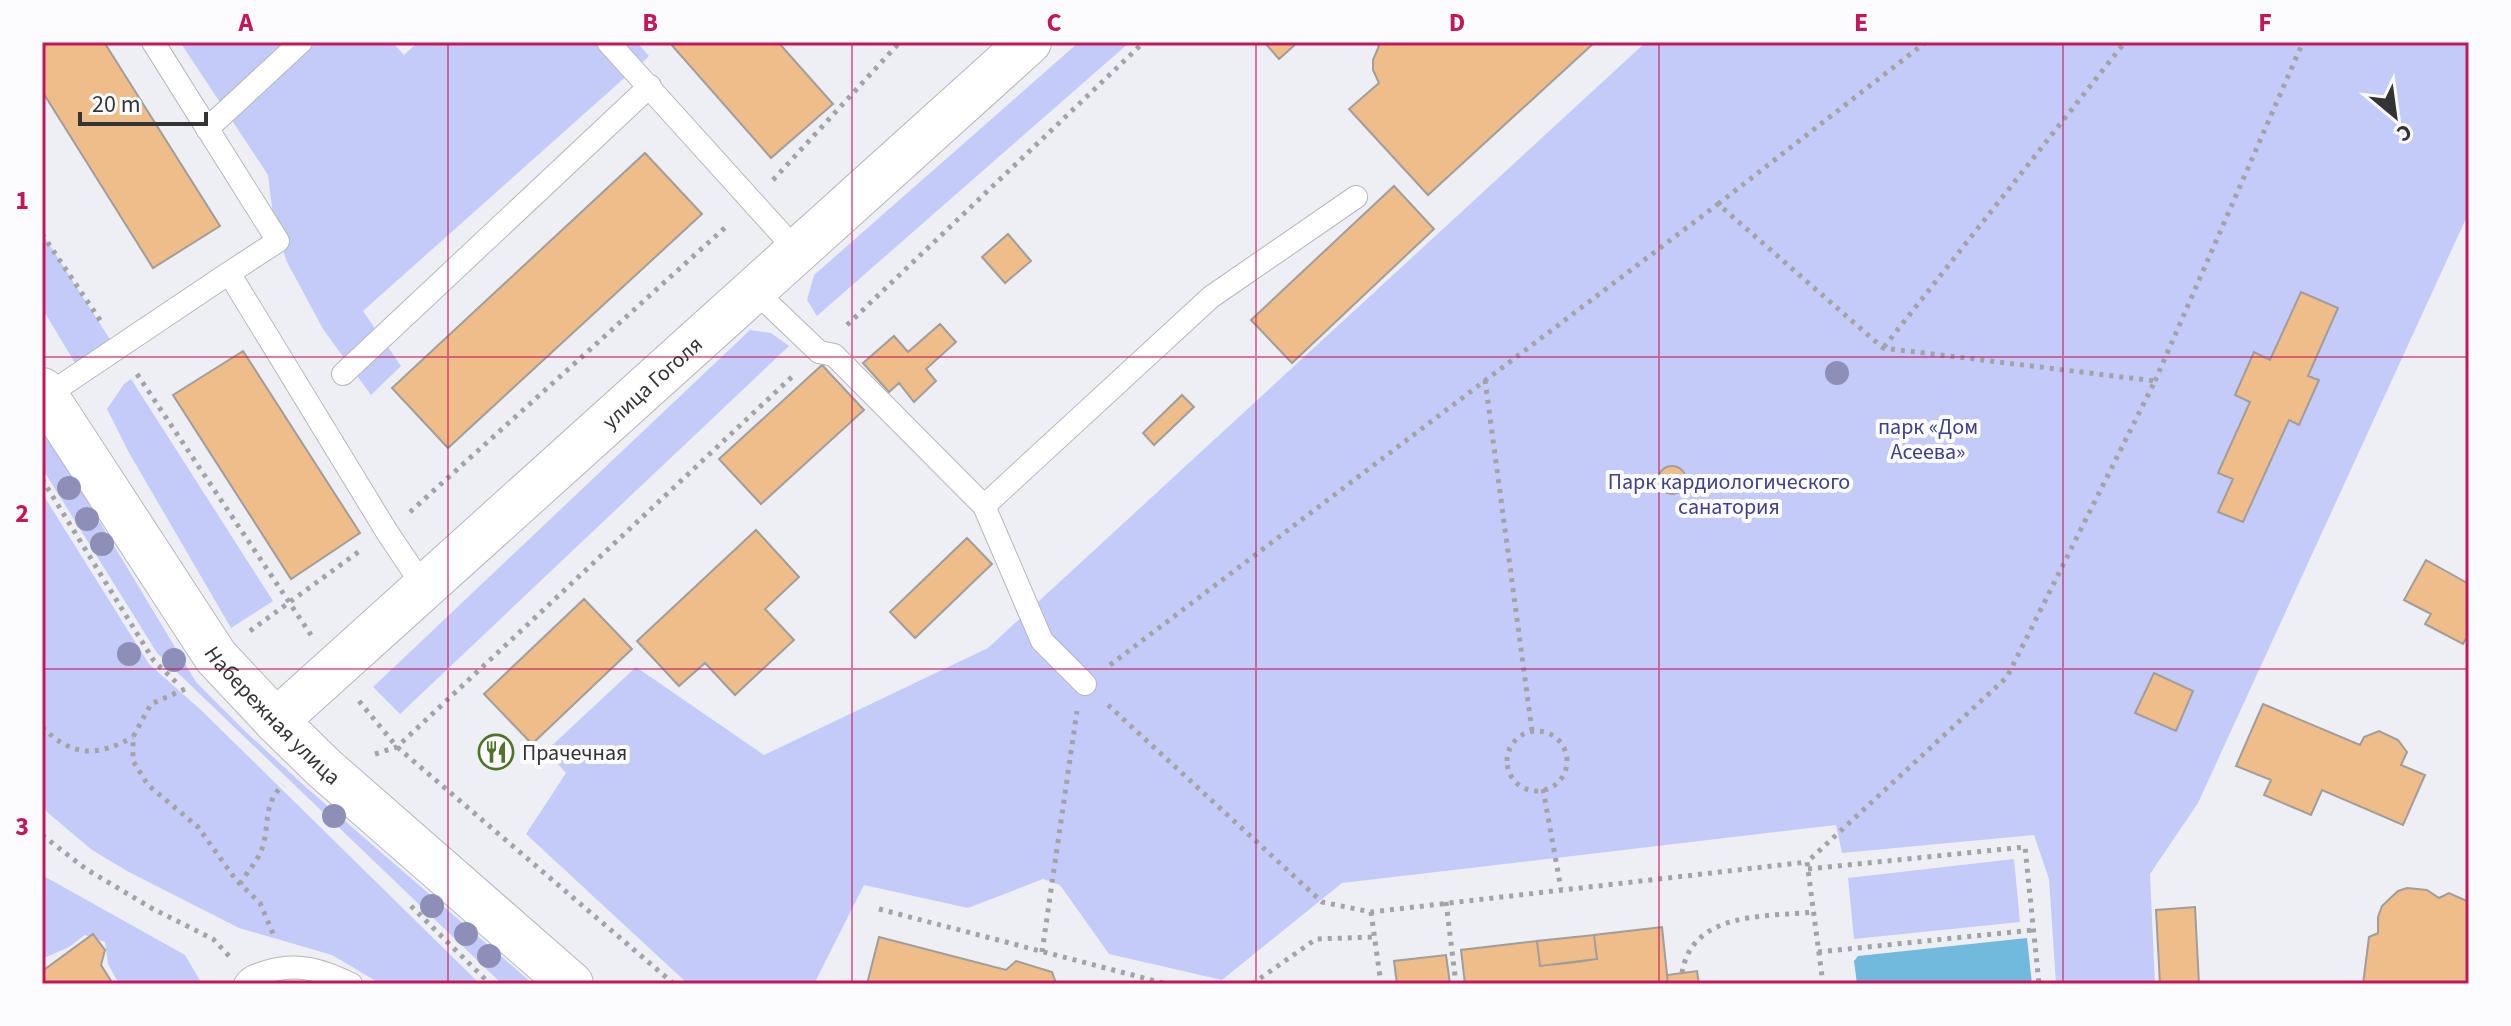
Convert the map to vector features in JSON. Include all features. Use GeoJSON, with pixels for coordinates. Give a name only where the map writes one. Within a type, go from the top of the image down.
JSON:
{"type":"FeatureCollection","features":[{"type":"Feature","properties":{"kind":"street","name":"улица Гоголя"},"geometry":{"type":"LineString","coordinates":[[276,721],[1029,42]]}},
{"type":"Feature","properties":{"kind":"street","name":"Набережная улица"},"geometry":{"type":"LineString","coordinates":[[44,393],[216,657],[276,721],[305,775],[571,984]]}},
{"type":"Feature","properties":{"kind":"lane"},"geometry":{"type":"LineString","coordinates":[[44,393],[278,241],[153,42]]}},
{"type":"Feature","properties":{"kind":"lane"},"geometry":{"type":"LineString","coordinates":[[207,129],[301,42]]}},
{"type":"Feature","properties":{"kind":"lane"},"geometry":{"type":"LineString","coordinates":[[608,42],[796,250]]}},
{"type":"Feature","properties":{"kind":"lane"},"geometry":{"type":"LineString","coordinates":[[343,374],[650,86]]}},
{"type":"Feature","properties":{"kind":"lane"},"geometry":{"type":"LineString","coordinates":[[984,506],[1211,297],[1356,197]]}},
{"type":"Feature","properties":{"kind":"lane"},"geometry":{"type":"LineString","coordinates":[[229,273],[387,532],[424,587]]}},
{"type":"Feature","properties":{"kind":"lane"},"geometry":{"type":"LineString","coordinates":[[753,289],[819,352],[834,355],[984,506],[1042,641],[1083,682]]}},
{"type":"Feature","properties":{"kind":"lane"},"geometry":{"type":"LineString","coordinates":[[248,981],[279,968],[301,966],[351,984]]}},
{"type":"Feature","properties":{"kind":"path"},"geometry":{"type":"LineString","coordinates":[[177,683],[387,532],[753,203],[900,42]]}},
{"type":"Feature","properties":{"kind":"path"},"geometry":{"type":"LineString","coordinates":[[240,884],[261,853],[273,794],[305,775],[397,747],[1144,42]]}},
{"type":"Feature","properties":{"kind":"path"},"geometry":{"type":"LineString","coordinates":[[1042,952],[1083,682],[1718,204],[1926,42]]}},
{"type":"Feature","properties":{"kind":"path"},"geometry":{"type":"LineString","coordinates":[[1883,348],[2125,42]]}},
{"type":"Feature","properties":{"kind":"path"},"geometry":{"type":"LineString","coordinates":[[1808,866],[2007,677],[2155,381],[2303,42]]}},
{"type":"Feature","properties":{"kind":"path"},"geometry":{"type":"LineString","coordinates":[[1718,204],[1883,348],[2155,381]]}},
{"type":"Feature","properties":{"kind":"path"},"geometry":{"type":"LineString","coordinates":[[1485,380],[1532,731]]}},
{"type":"Feature","properties":{"kind":"path"},"geometry":{"type":"LineString","coordinates":[[1083,682],[1322,902],[1371,912],[1561,889],[2025,847],[2039,984]]}},
{"type":"Feature","properties":{"kind":"path"},"geometry":{"type":"LineString","coordinates":[[185,689],[151,704],[133,737],[133,761],[148,785],[198,827],[240,884],[260,903],[277,946],[279,968]]}},
{"type":"Feature","properties":{"kind":"path"},"geometry":{"type":"LineString","coordinates":[[42,727],[69,749],[95,752],[133,737]]}},
{"type":"Feature","properties":{"kind":"path"},"geometry":{"type":"LineString","coordinates":[[1532,731],[1543,732],[1560,741],[1567,760],[1560,779],[1534,791],[1517,783],[1507,766],[1510,747],[1516,739],[1532,731]]}},
{"type":"Feature","properties":{"kind":"path"},"geometry":{"type":"LineString","coordinates":[[1543,789],[1561,889]]}},
{"type":"Feature","properties":{"kind":"path"},"geometry":{"type":"LineString","coordinates":[[42,835],[86,869],[153,909],[213,939],[248,981]]}},
{"type":"Feature","properties":{"kind":"path"},"geometry":{"type":"LineString","coordinates":[[1808,866],[1823,984]]}},
{"type":"Feature","properties":{"kind":"path"},"geometry":{"type":"LineString","coordinates":[[1446,902],[1456,984]]}},
{"type":"Feature","properties":{"kind":"path"},"geometry":{"type":"LineString","coordinates":[[879,909],[1167,984]]}},
{"type":"Feature","properties":{"kind":"path"},"geometry":{"type":"LineString","coordinates":[[1371,912],[1381,984]]}},
{"type":"Feature","properties":{"kind":"path"},"geometry":{"type":"LineString","coordinates":[[1682,973],[1691,947],[1710,929],[1727,922],[1814,912]]}},
{"type":"Feature","properties":{"kind":"path"},"geometry":{"type":"LineString","coordinates":[[1818,952],[2033,930]]}},
{"type":"Feature","properties":{"kind":"path"},"geometry":{"type":"LineString","coordinates":[[1252,984],[1316,939],[1375,937]]}},
{"type":"Feature","properties":{"kind":"green space"},"geometry":{"type":"Polygon","coordinates":[[[180,42],[392,42],[404,55],[418,42],[637,42],[649,56],[363,311],[401,366],[371,395],[323,329],[287,262],[274,224],[268,175],[180,42]]]}},
{"type":"Feature","properties":{"kind":"green space"},"geometry":{"type":"Polygon","coordinates":[[[1079,42],[1130,42],[817,316],[807,300],[814,275],[1079,42]]]}},
{"type":"Feature","properties":{"kind":"green space","name":"парк «Дом Асеева»"},"geometry":{"type":"Polygon","coordinates":[[[1646,42],[2469,42],[2469,212],[2198,803],[2150,874],[2155,984],[2056,984],[2049,879],[2034,835],[1842,853],[1836,825],[1342,883],[1222,980],[1109,954],[1060,885],[1043,879],[968,908],[864,885],[814,984],[688,984],[526,834],[566,773],[546,751],[636,667],[764,755],[988,648],[1646,42]]]}},
{"type":"Feature","properties":{"kind":"green space"},"geometry":{"type":"Polygon","coordinates":[[[42,233],[120,355],[84,378],[42,308],[42,233]]]}},
{"type":"Feature","properties":{"kind":"green space"},"geometry":{"type":"Polygon","coordinates":[[[750,330],[771,333],[789,346],[400,714],[373,687],[750,330]]]}},
{"type":"Feature","properties":{"kind":"green space"},"geometry":{"type":"Polygon","coordinates":[[[131,379],[273,601],[231,628],[128,451],[107,409],[131,379]]]}},
{"type":"Feature","properties":{"kind":"green space"},"geometry":{"type":"Polygon","coordinates":[[[42,426],[196,682],[308,789],[533,984],[502,984],[157,653],[42,468],[42,426]]]}},
{"type":"Feature","properties":{"kind":"green space"},"geometry":{"type":"Polygon","coordinates":[[[42,493],[149,664],[201,710],[480,984],[381,984],[332,955],[239,928],[92,850],[47,812],[42,805],[42,493]]]}},
{"type":"Feature","properties":{"kind":"green space"},"geometry":{"type":"Polygon","coordinates":[[[2014,859],[2020,922],[1854,939],[1848,878],[2014,859]]]}},
{"type":"Feature","properties":{"kind":"green space"},"geometry":{"type":"Polygon","coordinates":[[[42,875],[185,955],[202,984],[119,984],[108,964],[105,942],[85,935],[69,947],[42,959],[42,875]]]}},
{"type":"Feature","properties":{"kind":"shaded area"},"geometry":{"type":"Polygon","coordinates":[[[2027,938],[2032,984],[1857,984],[1854,961],[1858,956],[2027,938]]]}},
{"type":"Feature","properties":{"kind":"building"},"geometry":{"type":"Polygon","coordinates":[[[42,42],[104,42],[220,226],[153,268],[42,91],[42,42]]]}},
{"type":"Feature","properties":{"kind":"building"},"geometry":{"type":"Polygon","coordinates":[[[669,42],[778,42],[833,104],[771,158],[669,42]]]}},
{"type":"Feature","properties":{"kind":"building"},"geometry":{"type":"Polygon","coordinates":[[[1264,42],[1298,42],[1279,59],[1264,42]]]}},
{"type":"Feature","properties":{"kind":"building"},"geometry":{"type":"Polygon","coordinates":[[[1375,42],[1595,42],[1428,195],[1349,109],[1379,83],[1373,70],[1373,60],[1379,46],[1375,42]]]}},
{"type":"Feature","properties":{"kind":"building"},"geometry":{"type":"Polygon","coordinates":[[[645,153],[702,214],[448,448],[392,388],[645,153]]]}},
{"type":"Feature","properties":{"kind":"building"},"geometry":{"type":"Polygon","coordinates":[[[1394,186],[1434,229],[1292,363],[1251,320],[1394,186]]]}},
{"type":"Feature","properties":{"kind":"building"},"geometry":{"type":"Polygon","coordinates":[[[1008,234],[1031,261],[1005,283],[982,257],[1008,234]]]}},
{"type":"Feature","properties":{"kind":"building"},"geometry":{"type":"Polygon","coordinates":[[[2301,292],[2338,308],[2308,376],[2319,380],[2299,425],[2289,420],[2243,522],[2218,512],[2233,479],[2218,473],[2250,402],[2235,395],[2254,352],[2270,360],[2301,292]]]}},
{"type":"Feature","properties":{"kind":"building"},"geometry":{"type":"Polygon","coordinates":[[[940,324],[956,342],[926,369],[936,381],[914,402],[899,383],[889,392],[863,363],[894,336],[908,352],[940,324]]]}},
{"type":"Feature","properties":{"kind":"building"},"geometry":{"type":"Polygon","coordinates":[[[243,351],[360,533],[291,579],[173,395],[243,351]]]}},
{"type":"Feature","properties":{"kind":"building"},"geometry":{"type":"Polygon","coordinates":[[[822,365],[864,410],[761,504],[719,459],[822,365]]]}},
{"type":"Feature","properties":{"kind":"building"},"geometry":{"type":"Polygon","coordinates":[[[1182,395],[1194,407],[1154,445],[1143,433],[1182,395]]]}},
{"type":"Feature","properties":{"kind":"building"},"geometry":{"type":"Polygon","coordinates":[[[1672,466],[1682,470],[1686,480],[1682,490],[1672,494],[1662,490],[1658,480],[1662,470],[1672,466]]]}},
{"type":"Feature","properties":{"kind":"building"},"geometry":{"type":"Polygon","coordinates":[[[756,530],[799,577],[765,609],[794,640],[735,695],[705,663],[679,686],[637,641],[756,530]]]}},
{"type":"Feature","properties":{"kind":"building"},"geometry":{"type":"Polygon","coordinates":[[[967,538],[992,564],[915,638],[890,612],[967,538]]]}},
{"type":"Feature","properties":{"kind":"building"},"geometry":{"type":"Polygon","coordinates":[[[2426,560],[2469,584],[2469,633],[2463,644],[2425,624],[2431,614],[2404,600],[2426,560]]]}},
{"type":"Feature","properties":{"kind":"building"},"geometry":{"type":"Polygon","coordinates":[[[584,599],[632,649],[532,744],[484,694],[584,599]]]}},
{"type":"Feature","properties":{"kind":"building"},"geometry":{"type":"Polygon","coordinates":[[[2154,673],[2193,691],[2176,731],[2135,713],[2154,673]]]}},
{"type":"Feature","properties":{"kind":"building"},"geometry":{"type":"Polygon","coordinates":[[[2263,704],[2360,745],[2364,737],[2379,731],[2398,740],[2407,752],[2401,765],[2425,775],[2403,825],[2322,790],[2311,815],[2264,795],[2271,780],[2236,766],[2263,704]]]}},
{"type":"Feature","properties":{"kind":"building"},"geometry":{"type":"Polygon","coordinates":[[[2407,888],[2427,890],[2439,898],[2449,893],[2469,902],[2469,984],[2363,984],[2369,937],[2378,933],[2382,906],[2398,891],[2407,888]]]}},
{"type":"Feature","properties":{"kind":"building"},"geometry":{"type":"Polygon","coordinates":[[[2195,907],[2199,984],[2160,984],[2156,910],[2195,907]]]}},
{"type":"Feature","properties":{"kind":"building"},"geometry":{"type":"Polygon","coordinates":[[[1662,927],[1668,984],[1465,984],[1461,950],[1537,941],[1540,966],[1577,962],[1597,959],[1594,935],[1662,927]]]}},
{"type":"Feature","properties":{"kind":"building"},"geometry":{"type":"Polygon","coordinates":[[[93,934],[105,950],[101,965],[113,984],[42,984],[42,964],[45,969],[93,934]]]}},
{"type":"Feature","properties":{"kind":"building"},"geometry":{"type":"Polygon","coordinates":[[[1594,935],[1597,959],[1540,966],[1537,941],[1594,935]]]}},
{"type":"Feature","properties":{"kind":"building"},"geometry":{"type":"Polygon","coordinates":[[[879,937],[1006,970],[1016,961],[1052,972],[1056,983],[1060,984],[867,984],[879,937]]]}},
{"type":"Feature","properties":{"kind":"building"},"geometry":{"type":"Polygon","coordinates":[[[1446,955],[1450,984],[1397,984],[1394,961],[1446,955]]]}},
{"type":"Feature","properties":{"kind":"building"},"geometry":{"type":"Polygon","coordinates":[[[1697,971],[1699,984],[1668,984],[1667,975],[1697,971]]]}},
{"type":"Feature","properties":{"kind":"place","name":"Прачечная"},"geometry":{"type":"Point","coordinates":[496,752]}},
{"type":"Feature","properties":{"kind":"park label","name":"Парк кардиологического санатория"},"geometry":{"type":"Point","coordinates":[1729,494]}}]}
